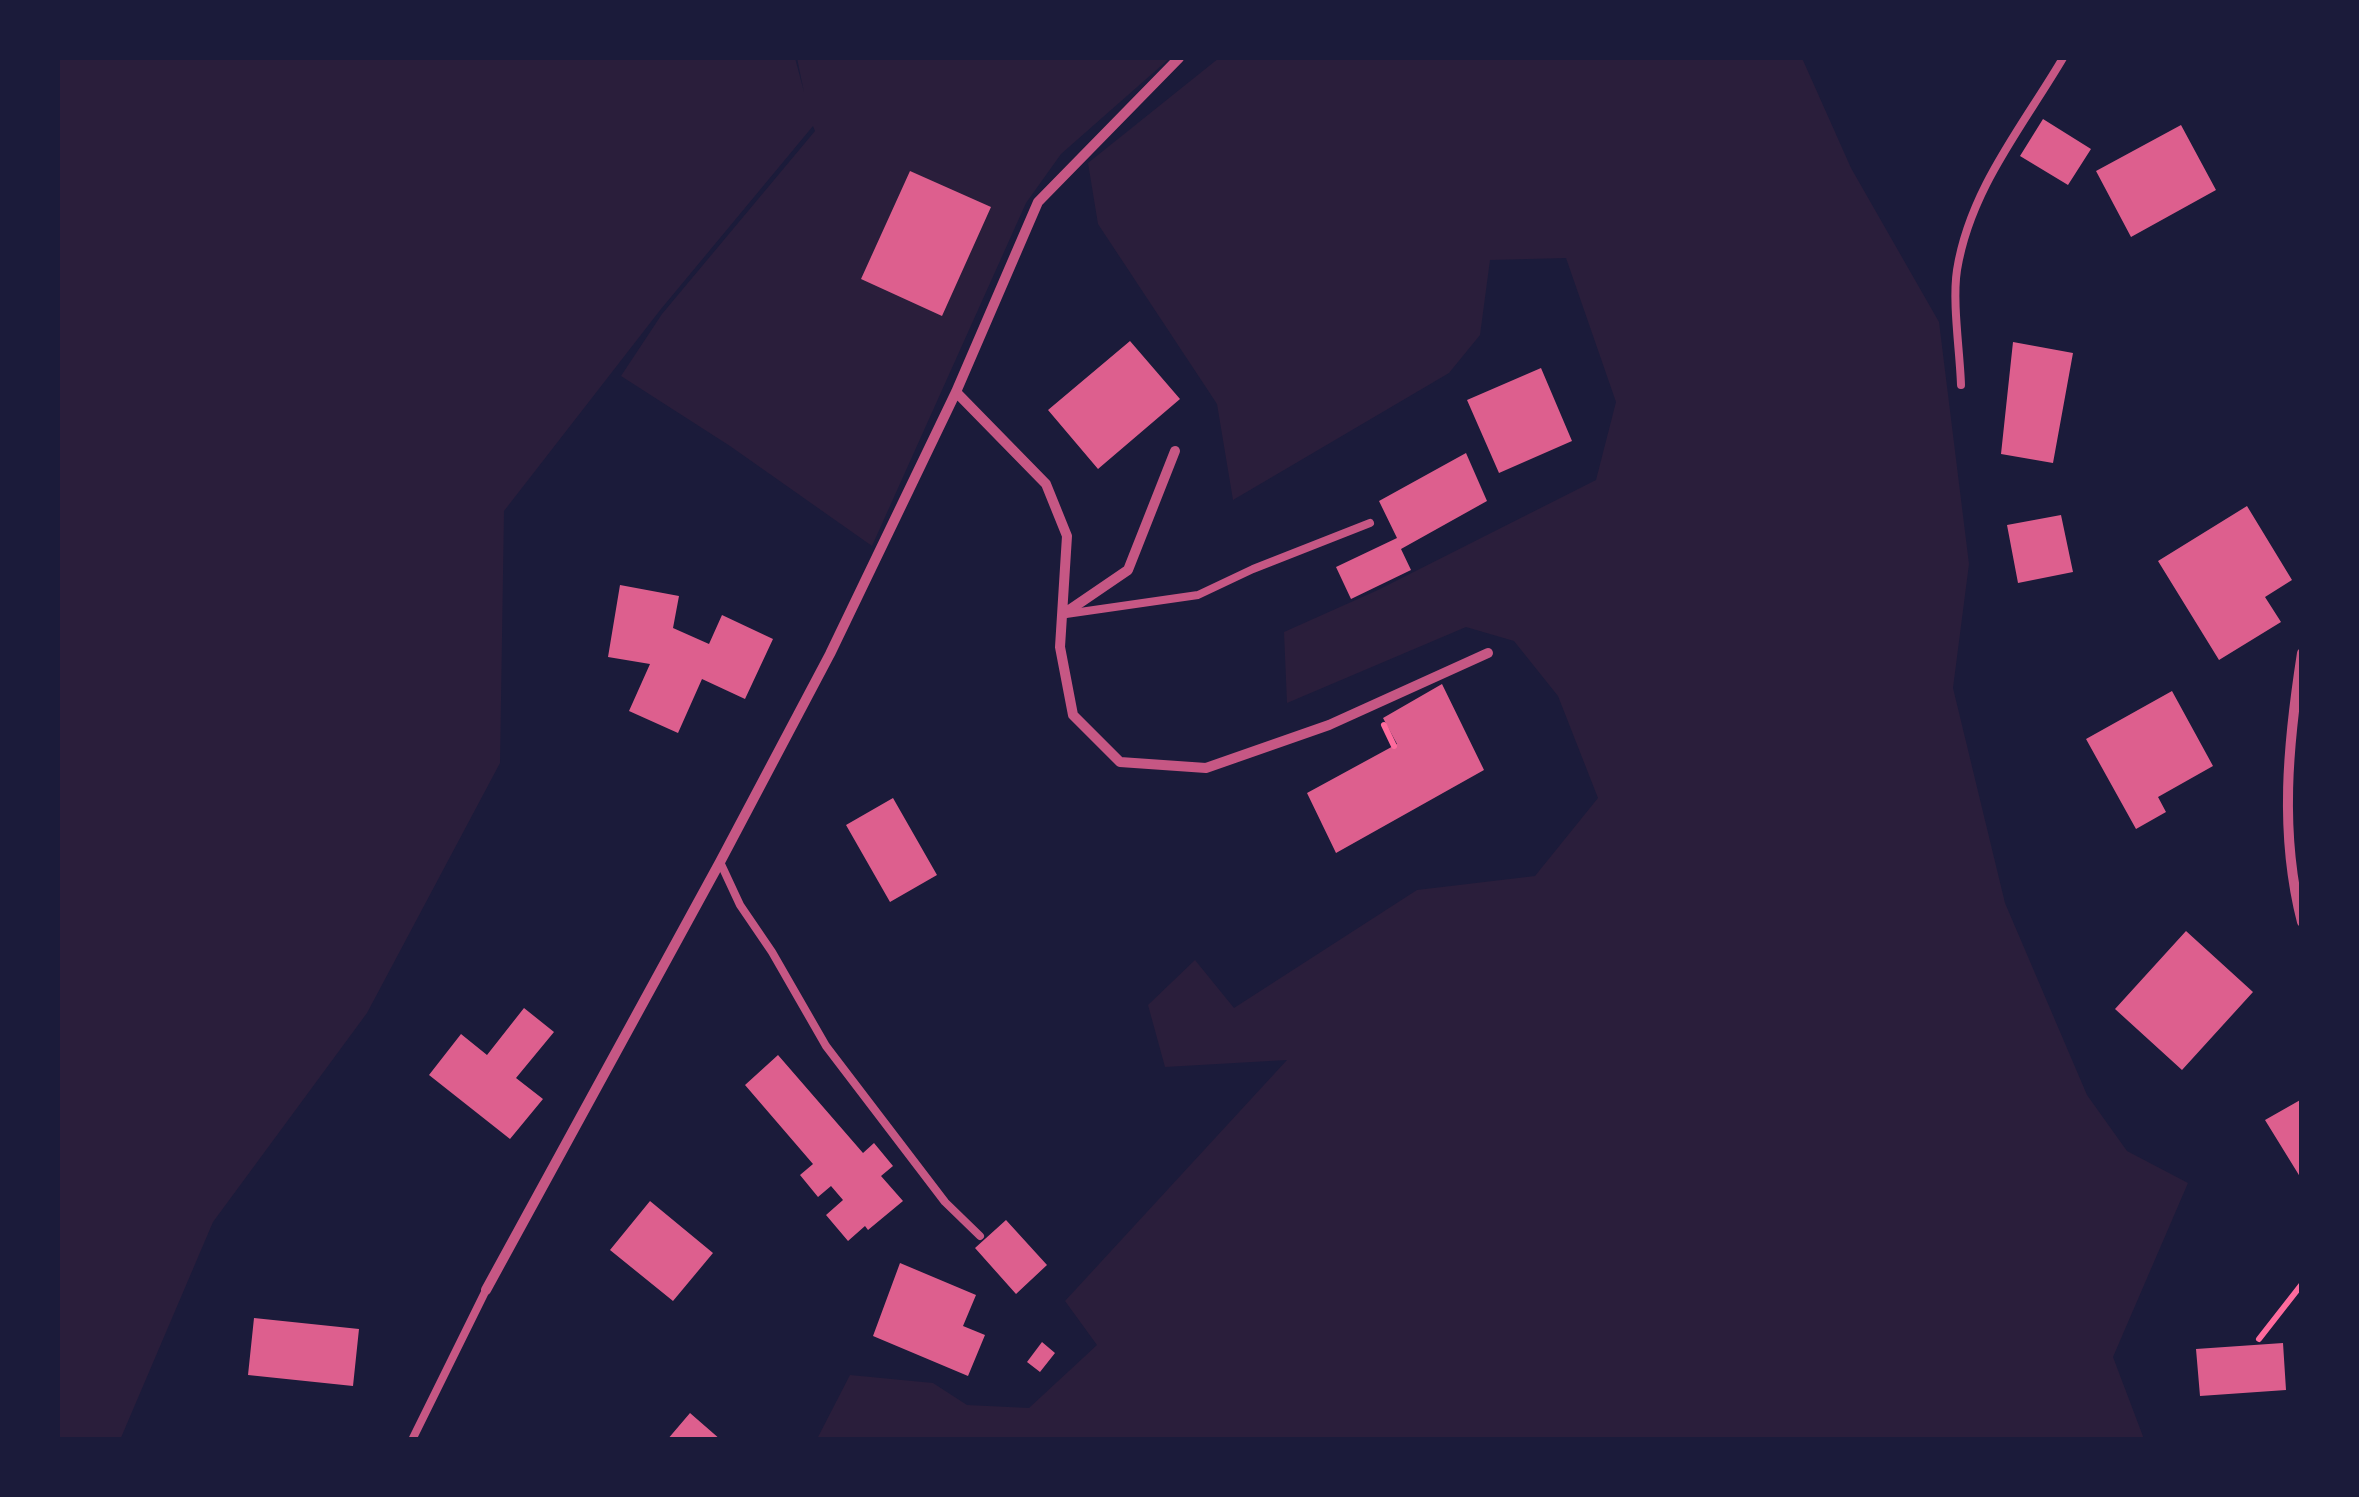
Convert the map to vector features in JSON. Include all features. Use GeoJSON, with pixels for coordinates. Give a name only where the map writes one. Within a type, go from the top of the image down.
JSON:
{"type":"FeatureCollection","features":[{"type":"Feature","properties":{"kind":"street"},"geometry":{"type":"LineString","coordinates":[[486,1290],[830,654],[956,392],[1038,202],[1179,58]]}},
{"type":"Feature","properties":{"kind":"street"},"geometry":{"type":"LineString","coordinates":[[956,392],[1046,484],[1068,536],[1060,647],[1073,715],[1120,762],[1206,768],[1329,725],[1488,653]]}},
{"type":"Feature","properties":{"kind":"street"},"geometry":{"type":"LineString","coordinates":[[1062,615],[1128,570],[1175,451]]}},
{"type":"Feature","properties":{"kind":"street"},"geometry":{"type":"LineString","coordinates":[[2302,653],[2289,737],[2287,816],[2294,890],[2302,922]]}},
{"type":"Feature","properties":{"kind":"lane"},"geometry":{"type":"LineString","coordinates":[[1961,386],[1956,272],[1972,217],[2005,146],[2063,58]]}},
{"type":"Feature","properties":{"kind":"lane"},"geometry":{"type":"LineString","coordinates":[[1062,615],[1198,594],[1253,568],[1370,523]]}},
{"type":"Feature","properties":{"kind":"lane"},"geometry":{"type":"LineString","coordinates":[[720,862],[740,905],[826,1046],[945,1202],[980,1236]]}},
{"type":"Feature","properties":{"kind":"lane"},"geometry":{"type":"LineString","coordinates":[[412,1440],[486,1290]]}},
{"type":"Feature","properties":{"kind":"path"},"geometry":{"type":"LineString","coordinates":[[2258,1339],[2302,1284]]}},
{"type":"Feature","properties":{"kind":"shaded area"},"geometry":{"type":"Polygon","coordinates":[[[58,58],[795,58],[804,92],[797,58],[1170,58],[1061,154],[1026,203],[872,546],[730,446],[621,376],[662,314],[815,131],[813,126],[661,309],[504,511],[500,763],[367,1013],[213,1222],[120,1440],[58,1439],[58,58]]]}},
{"type":"Feature","properties":{"kind":"shaded area"},"geometry":{"type":"Polygon","coordinates":[[[1219,58],[1802,58],[1851,168],[1939,322],[1969,564],[1953,688],[2005,903],[2087,1095],[2127,1151],[2188,1183],[2113,1357],[2144,1439],[817,1439],[850,1375],[933,1383],[967,1405],[1029,1408],[1097,1345],[1065,1301],[1287,1060],[1165,1067],[1148,1005],[1195,960],[1234,1008],[1417,890],[1535,876],[1598,798],[1558,696],[1514,641],[1466,627],[1287,703],[1284,632],[1378,590],[1596,480],[1616,402],[1566,258],[1490,260],[1480,335],[1449,373],[1233,500],[1217,404],[1098,224],[1088,163],[1219,58]]]}},
{"type":"Feature","properties":{"kind":"building"},"geometry":{"type":"Polygon","coordinates":[[[2043,119],[2091,149],[2068,185],[2020,156],[2043,119]]]}},
{"type":"Feature","properties":{"kind":"building"},"geometry":{"type":"Polygon","coordinates":[[[2181,125],[2216,190],[2131,237],[2096,171],[2181,125]]]}},
{"type":"Feature","properties":{"kind":"building"},"geometry":{"type":"Polygon","coordinates":[[[910,171],[991,207],[942,316],[861,279],[910,171]]]}},
{"type":"Feature","properties":{"kind":"building"},"geometry":{"type":"Polygon","coordinates":[[[1130,341],[1180,399],[1098,469],[1048,410],[1130,341]]]}},
{"type":"Feature","properties":{"kind":"building"},"geometry":{"type":"Polygon","coordinates":[[[2013,342],[2073,353],[2053,463],[2001,454],[2013,342]]]}},
{"type":"Feature","properties":{"kind":"building"},"geometry":{"type":"Polygon","coordinates":[[[1541,368],[1572,441],[1499,473],[1467,400],[1541,368]]]}},
{"type":"Feature","properties":{"kind":"building"},"geometry":{"type":"Polygon","coordinates":[[[1466,453],[1487,501],[1401,549],[1411,570],[1351,599],[1336,567],[1397,538],[1379,501],[1466,453]]]}},
{"type":"Feature","properties":{"kind":"building"},"geometry":{"type":"Polygon","coordinates":[[[2247,506],[2292,580],[2265,597],[2281,622],[2219,660],[2158,561],[2247,506]]]}},
{"type":"Feature","properties":{"kind":"building"},"geometry":{"type":"Polygon","coordinates":[[[2061,515],[2073,572],[2018,583],[2007,525],[2061,515]]]}},
{"type":"Feature","properties":{"kind":"building"},"geometry":{"type":"Polygon","coordinates":[[[620,585],[679,596],[673,628],[709,644],[722,615],[773,639],[745,699],[702,679],[678,733],[629,711],[650,664],[608,657],[620,585]]]}},
{"type":"Feature","properties":{"kind":"building"},"geometry":{"type":"Polygon","coordinates":[[[1442,684],[1484,770],[1336,853],[1307,793],[1397,744],[1383,718],[1442,684]]]}},
{"type":"Feature","properties":{"kind":"building"},"geometry":{"type":"Polygon","coordinates":[[[2172,691],[2213,766],[2158,797],[2166,812],[2136,829],[2086,739],[2172,691]]]}},
{"type":"Feature","properties":{"kind":"building"},"geometry":{"type":"Polygon","coordinates":[[[893,798],[937,875],[890,902],[846,825],[893,798]]]}},
{"type":"Feature","properties":{"kind":"building"},"geometry":{"type":"Polygon","coordinates":[[[2186,931],[2253,992],[2182,1070],[2115,1009],[2186,931]]]}},
{"type":"Feature","properties":{"kind":"building"},"geometry":{"type":"Polygon","coordinates":[[[524,1008],[554,1032],[516,1078],[543,1099],[510,1139],[429,1075],[461,1034],[487,1055],[524,1008]]]}},
{"type":"Feature","properties":{"kind":"building"},"geometry":{"type":"Polygon","coordinates":[[[778,1055],[863,1153],[874,1143],[893,1166],[881,1176],[903,1201],[848,1241],[826,1215],[843,1200],[831,1186],[818,1197],[800,1175],[813,1164],[745,1085],[778,1055]]]}},
{"type":"Feature","properties":{"kind":"building"},"geometry":{"type":"Polygon","coordinates":[[[2302,1099],[2302,1180],[2265,1120],[2302,1099]]]}},
{"type":"Feature","properties":{"kind":"building"},"geometry":{"type":"Polygon","coordinates":[[[650,1201],[713,1253],[673,1301],[610,1250],[650,1201]]]}},
{"type":"Feature","properties":{"kind":"building"},"geometry":{"type":"Polygon","coordinates":[[[1006,1220],[1047,1265],[1016,1294],[975,1248],[1006,1220]]]}},
{"type":"Feature","properties":{"kind":"building"},"geometry":{"type":"Polygon","coordinates":[[[900,1263],[976,1295],[963,1326],[985,1335],[968,1376],[873,1336],[900,1263]]]}},
{"type":"Feature","properties":{"kind":"building"},"geometry":{"type":"Polygon","coordinates":[[[254,1318],[359,1329],[353,1386],[248,1375],[254,1318]]]}},
{"type":"Feature","properties":{"kind":"building"},"geometry":{"type":"Polygon","coordinates":[[[1042,1342],[1055,1353],[1040,1372],[1027,1362],[1042,1342]]]}},
{"type":"Feature","properties":{"kind":"building"},"geometry":{"type":"Polygon","coordinates":[[[2283,1343],[2286,1390],[2200,1396],[2196,1349],[2283,1343]]]}},
{"type":"Feature","properties":{"kind":"building"},"geometry":{"type":"Polygon","coordinates":[[[690,1413],[721,1440],[667,1440],[690,1413]]]}}]}
